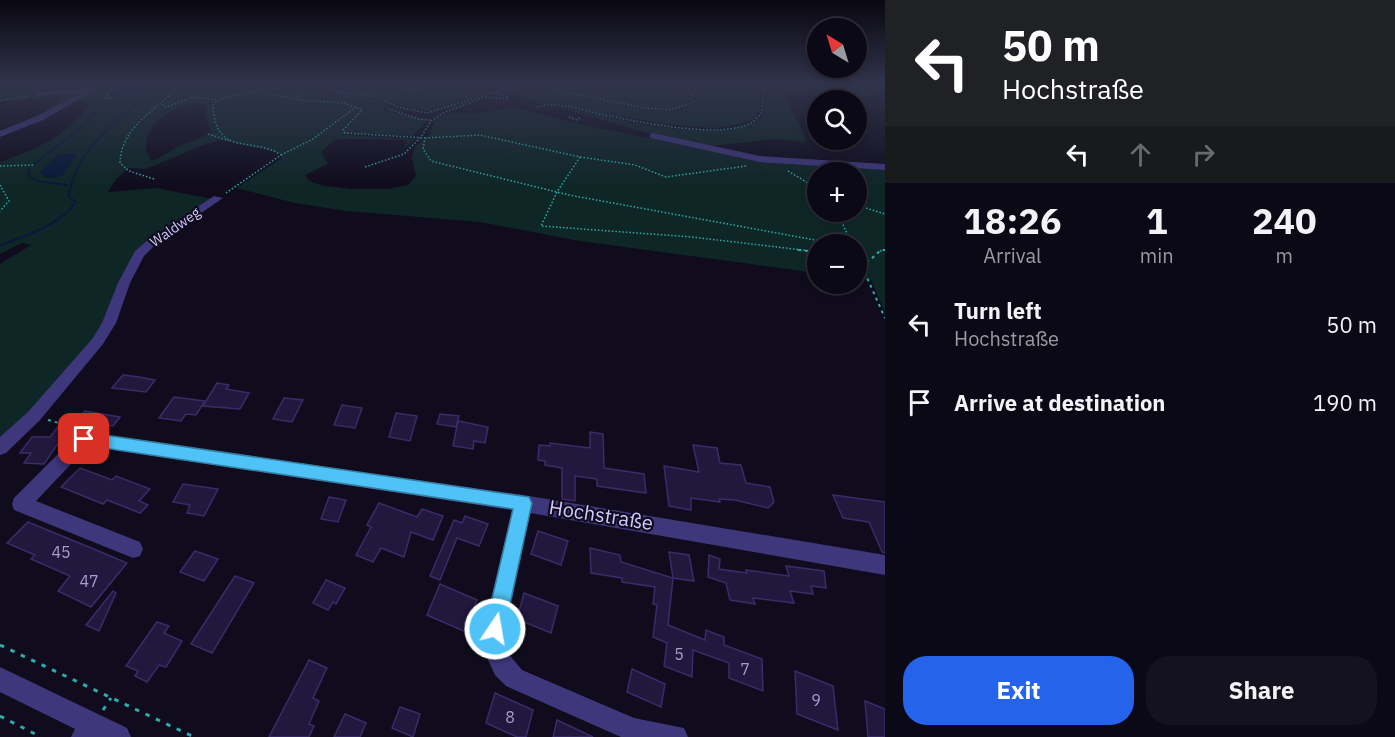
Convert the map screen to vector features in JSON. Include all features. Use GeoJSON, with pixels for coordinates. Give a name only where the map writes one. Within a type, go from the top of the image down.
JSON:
{"type":"FeatureCollection","features":[{"type":"Feature","properties":{"kind":"street"},"geometry":{"type":"LineString","coordinates":[[0,134],[41,117]]}},
{"type":"Feature","properties":{"kind":"street"},"geometry":{"type":"LineString","coordinates":[[652,136],[760,159],[885,167]]}},
{"type":"Feature","properties":{"kind":"street","name":"Waldweg"},"geometry":{"type":"LineString","coordinates":[[0,448],[34,416],[72,373],[109,324],[124,283],[139,254],[152,242],[218,198]]}},
{"type":"Feature","properties":{"kind":"street"},"geometry":{"type":"LineString","coordinates":[[84,439],[21,504],[133,549]]}},
{"type":"Feature","properties":{"kind":"street","name":"Hochstraße"},"geometry":{"type":"LineString","coordinates":[[84,439],[523,503],[885,565]]}},
{"type":"Feature","properties":{"kind":"street"},"geometry":{"type":"LineString","coordinates":[[523,503],[495,629],[495,650],[501,666],[514,678],[634,730],[675,737]]}},
{"type":"Feature","properties":{"kind":"street"},"geometry":{"type":"LineString","coordinates":[[0,679],[88,731],[118,737]]}},
{"type":"Feature","properties":{"kind":"path"},"geometry":{"type":"LineString","coordinates":[[146,117],[124,137],[119,160],[129,171],[154,179]]}},
{"type":"Feature","properties":{"kind":"path"},"geometry":{"type":"LineString","coordinates":[[214,117],[214,121],[230,141]]}},
{"type":"Feature","properties":{"kind":"path","name":"Waldweg"},"geometry":{"type":"LineString","coordinates":[[218,198],[279,158],[280,155],[313,139],[342,117]]}},
{"type":"Feature","properties":{"kind":"path"},"geometry":{"type":"LineString","coordinates":[[355,117],[343,130],[347,134],[425,138],[480,135],[635,165],[666,177],[743,167],[760,159]]}},
{"type":"Feature","properties":{"kind":"path"},"geometry":{"type":"LineString","coordinates":[[414,117],[432,120]]}},
{"type":"Feature","properties":{"kind":"path"},"geometry":{"type":"LineString","coordinates":[[365,167],[404,154],[437,117]]}},
{"type":"Feature","properties":{"kind":"path"},"geometry":{"type":"LineString","coordinates":[[570,117],[577,120],[580,117]]}},
{"type":"Feature","properties":{"kind":"path"},"geometry":{"type":"LineString","coordinates":[[626,117],[702,129],[727,129],[741,126],[758,117]]}},
{"type":"Feature","properties":{"kind":"path"},"geometry":{"type":"LineString","coordinates":[[208,134],[275,151],[280,155]]}},
{"type":"Feature","properties":{"kind":"path"},"geometry":{"type":"LineString","coordinates":[[425,138],[423,149],[431,161],[557,192],[807,238]]}},
{"type":"Feature","properties":{"kind":"path"},"geometry":{"type":"LineString","coordinates":[[580,156],[557,192],[542,226],[692,237],[807,251]]}},
{"type":"Feature","properties":{"kind":"path"},"geometry":{"type":"LineString","coordinates":[[774,160],[807,182]]}},
{"type":"Feature","properties":{"kind":"path"},"geometry":{"type":"LineString","coordinates":[[0,166],[35,165]]}},
{"type":"Feature","properties":{"kind":"path"},"geometry":{"type":"LineString","coordinates":[[0,185],[9,201],[0,211]]}},
{"type":"Feature","properties":{"kind":"path"},"geometry":{"type":"LineString","coordinates":[[867,209],[885,213]]}},
{"type":"Feature","properties":{"kind":"path"},"geometry":{"type":"LineString","coordinates":[[867,261],[881,250],[885,250]]}},
{"type":"Feature","properties":{"kind":"path"},"geometry":{"type":"LineString","coordinates":[[867,278],[885,318]]}},
{"type":"Feature","properties":{"kind":"path"},"geometry":{"type":"LineString","coordinates":[[34,416],[86,430],[84,439]]}},
{"type":"Feature","properties":{"kind":"path"},"geometry":{"type":"LineString","coordinates":[[0,645],[194,737]]}},
{"type":"Feature","properties":{"kind":"path"},"geometry":{"type":"LineString","coordinates":[[0,716],[42,737]]}},
{"type":"Feature","properties":{"kind":"green space"},"geometry":{"type":"Polygon","coordinates":[[[79,117],[161,117],[151,130],[146,142],[151,160],[212,133],[206,117],[415,117],[427,120],[413,136],[350,133],[348,135],[416,139],[399,152],[407,143],[403,140],[341,139],[334,141],[321,152],[328,164],[305,175],[309,181],[325,186],[388,189],[408,185],[416,176],[412,158],[415,147],[429,135],[435,121],[441,117],[552,117],[760,161],[807,164],[807,222],[867,222],[867,169],[885,170],[885,312],[871,280],[867,279],[867,234],[807,234],[807,272],[580,241],[480,222],[347,211],[295,203],[236,188],[282,158],[281,153],[221,140],[146,169],[129,168],[116,179],[108,192],[156,188],[213,199],[148,239],[131,259],[108,320],[76,363],[0,442],[0,264],[31,245],[22,243],[0,254],[0,162],[25,153],[60,133],[79,117]],[[77,154],[57,155],[45,177],[53,178],[68,167],[77,154]]]}},
{"type":"Feature","properties":{"kind":"green space"},"geometry":{"type":"Polygon","coordinates":[[[593,117],[609,117],[665,128],[722,130],[745,126],[761,117],[795,117],[807,140],[803,142],[775,139],[710,146],[655,135],[593,117]]]}},
{"type":"Feature","properties":{"kind":"green space"},"geometry":{"type":"Polygon","coordinates":[[[624,117],[755,117],[741,124],[714,128],[624,117]]]}},
{"type":"Feature","properties":{"kind":"water"},"geometry":{"type":"Polygon","coordinates":[[[77,154],[62,176],[50,178],[41,174],[41,171],[57,155],[77,154]]]}},
{"type":"Feature","properties":{"kind":"building"},"geometry":{"type":"Polygon","coordinates":[[[123,375],[155,380],[146,392],[112,388],[123,375]]]}},
{"type":"Feature","properties":{"kind":"building"},"geometry":{"type":"Polygon","coordinates":[[[217,383],[229,385],[226,389],[249,393],[240,409],[203,406],[217,383]]]}},
{"type":"Feature","properties":{"kind":"building"},"geometry":{"type":"Polygon","coordinates":[[[174,397],[205,401],[196,415],[186,414],[181,421],[159,418],[174,397]]]}},
{"type":"Feature","properties":{"kind":"building"},"geometry":{"type":"Polygon","coordinates":[[[284,398],[303,400],[292,422],[273,419],[284,398]]]}},
{"type":"Feature","properties":{"kind":"building"},"geometry":{"type":"Polygon","coordinates":[[[342,405],[362,408],[355,428],[334,425],[342,405]]]}},
{"type":"Feature","properties":{"kind":"building"},"geometry":{"type":"Polygon","coordinates":[[[85,411],[120,417],[113,426],[77,420],[85,411]]]}},
{"type":"Feature","properties":{"kind":"building"},"geometry":{"type":"Polygon","coordinates":[[[396,413],[417,416],[410,441],[389,437],[396,413]]]}},
{"type":"Feature","properties":{"kind":"building"},"geometry":{"type":"Polygon","coordinates":[[[440,414],[459,416],[456,427],[437,424],[440,414]]]}},
{"type":"Feature","properties":{"kind":"building"},"geometry":{"type":"Polygon","coordinates":[[[64,419],[71,425],[44,464],[24,463],[31,453],[20,453],[32,437],[50,437],[64,419]]]}},
{"type":"Feature","properties":{"kind":"building"},"geometry":{"type":"Polygon","coordinates":[[[458,421],[488,427],[485,443],[474,441],[473,449],[453,446],[458,421]]]}},
{"type":"Feature","properties":{"kind":"building"},"geometry":{"type":"Polygon","coordinates":[[[590,432],[603,434],[604,468],[644,474],[646,493],[597,486],[597,479],[575,476],[575,501],[562,499],[562,468],[545,465],[545,461],[538,460],[539,445],[550,446],[550,443],[590,448],[590,432]]]}},
{"type":"Feature","properties":{"kind":"building"},"geometry":{"type":"Polygon","coordinates":[[[693,445],[717,448],[720,463],[741,465],[746,483],[770,487],[774,502],[768,508],[735,500],[719,499],[720,502],[691,498],[691,510],[669,506],[664,466],[699,472],[693,445]]]}},
{"type":"Feature","properties":{"kind":"building"},"geometry":{"type":"Polygon","coordinates":[[[80,468],[112,480],[116,476],[150,489],[139,501],[148,505],[140,513],[107,500],[103,504],[61,487],[80,468]]]}},
{"type":"Feature","properties":{"kind":"building"},"geometry":{"type":"Polygon","coordinates":[[[183,484],[218,489],[204,516],[187,513],[190,505],[173,502],[183,484]]]}},
{"type":"Feature","properties":{"kind":"building"},"geometry":{"type":"Polygon","coordinates":[[[833,495],[885,502],[885,553],[882,552],[869,522],[843,518],[833,495]]]}},
{"type":"Feature","properties":{"kind":"building"},"geometry":{"type":"Polygon","coordinates":[[[329,497],[346,500],[338,522],[321,519],[329,497]]]}},
{"type":"Feature","properties":{"kind":"building"},"geometry":{"type":"Polygon","coordinates":[[[379,503],[417,517],[422,509],[443,516],[433,540],[411,532],[404,557],[381,548],[373,562],[356,555],[371,527],[367,525],[379,503]]]}},
{"type":"Feature","properties":{"kind":"building"},"geometry":{"type":"Polygon","coordinates":[[[465,516],[488,524],[479,546],[457,538],[440,580],[430,576],[454,520],[462,523],[465,516]]]}},
{"type":"Feature","properties":{"kind":"building"},"geometry":{"type":"Polygon","coordinates":[[[28,522],[127,563],[91,607],[58,591],[70,576],[31,559],[35,555],[7,543],[28,522]]]}},
{"type":"Feature","properties":{"kind":"building"},"geometry":{"type":"Polygon","coordinates":[[[538,531],[568,541],[561,565],[531,554],[538,531]]]}},
{"type":"Feature","properties":{"kind":"building"},"geometry":{"type":"Polygon","coordinates":[[[590,548],[620,555],[621,562],[673,578],[668,625],[705,640],[706,630],[724,637],[724,645],[762,659],[763,691],[729,678],[729,663],[693,650],[692,677],[664,666],[667,643],[653,637],[657,605],[653,604],[655,587],[622,582],[622,578],[591,573],[590,548]]]}},
{"type":"Feature","properties":{"kind":"building"},"geometry":{"type":"Polygon","coordinates":[[[195,551],[218,559],[204,581],[180,572],[195,551]]]}},
{"type":"Feature","properties":{"kind":"building"},"geometry":{"type":"Polygon","coordinates":[[[669,552],[689,555],[694,581],[673,578],[669,552]]]}},
{"type":"Feature","properties":{"kind":"building"},"geometry":{"type":"Polygon","coordinates":[[[709,555],[720,559],[719,569],[747,573],[746,570],[789,576],[786,566],[824,571],[826,588],[811,586],[813,594],[790,591],[794,603],[753,598],[755,604],[730,600],[726,583],[708,577],[709,555]]]}},
{"type":"Feature","properties":{"kind":"building"},"geometry":{"type":"Polygon","coordinates":[[[235,576],[254,583],[212,653],[191,644],[235,576]]]}},
{"type":"Feature","properties":{"kind":"building"},"geometry":{"type":"Polygon","coordinates":[[[326,580],[345,588],[336,604],[333,602],[328,610],[313,603],[326,580]]]}},
{"type":"Feature","properties":{"kind":"building"},"geometry":{"type":"Polygon","coordinates":[[[440,584],[477,600],[466,632],[427,615],[440,584]]]}},
{"type":"Feature","properties":{"kind":"building"},"geometry":{"type":"Polygon","coordinates":[[[113,591],[116,593],[99,631],[86,625],[113,591]]]}},
{"type":"Feature","properties":{"kind":"building"},"geometry":{"type":"Polygon","coordinates":[[[524,593],[558,606],[551,633],[517,619],[524,593]]]}},
{"type":"Feature","properties":{"kind":"building"},"geometry":{"type":"Polygon","coordinates":[[[157,622],[169,626],[164,633],[182,641],[166,667],[159,665],[147,682],[135,676],[138,671],[126,666],[157,622]]]}},
{"type":"Feature","properties":{"kind":"building"},"geometry":{"type":"Polygon","coordinates":[[[309,660],[327,668],[313,698],[319,701],[309,724],[314,726],[309,737],[269,737],[309,660]]]}},
{"type":"Feature","properties":{"kind":"building"},"geometry":{"type":"Polygon","coordinates":[[[632,669],[665,684],[661,707],[627,692],[632,669]]]}},
{"type":"Feature","properties":{"kind":"building"},"geometry":{"type":"Polygon","coordinates":[[[795,671],[833,686],[838,730],[797,714],[795,671]]]}},
{"type":"Feature","properties":{"kind":"building"},"geometry":{"type":"Polygon","coordinates":[[[495,693],[533,710],[526,737],[517,737],[486,723],[495,693]]]}},
{"type":"Feature","properties":{"kind":"building"},"geometry":{"type":"Polygon","coordinates":[[[865,701],[885,709],[885,737],[868,737],[865,701]]]}},
{"type":"Feature","properties":{"kind":"building"},"geometry":{"type":"Polygon","coordinates":[[[400,707],[420,714],[413,737],[392,728],[400,707]]]}},
{"type":"Feature","properties":{"kind":"building"},"geometry":{"type":"Polygon","coordinates":[[[345,714],[366,723],[360,737],[334,737],[345,714]]]}},
{"type":"Feature","properties":{"kind":"building"},"geometry":{"type":"Polygon","coordinates":[[[557,720],[593,737],[553,737],[557,720]]]}},
{"type":"Feature","properties":{"kind":"waterway"},"geometry":{"type":"LineString","coordinates":[[34,164],[82,127],[91,117]]}},
{"type":"Feature","properties":{"kind":"waterway"},"geometry":{"type":"LineString","coordinates":[[0,246],[51,224],[68,211],[76,202],[69,197],[72,182],[85,155],[121,117]]}},
{"type":"Feature","properties":{"kind":"waterway"},"geometry":{"type":"LineString","coordinates":[[29,169],[29,176],[37,181],[67,185]]}},
{"type":"Feature","properties":{"kind":"route"},"geometry":{"type":"LineString","coordinates":[[84,439],[523,503],[495,629]]}}]}
